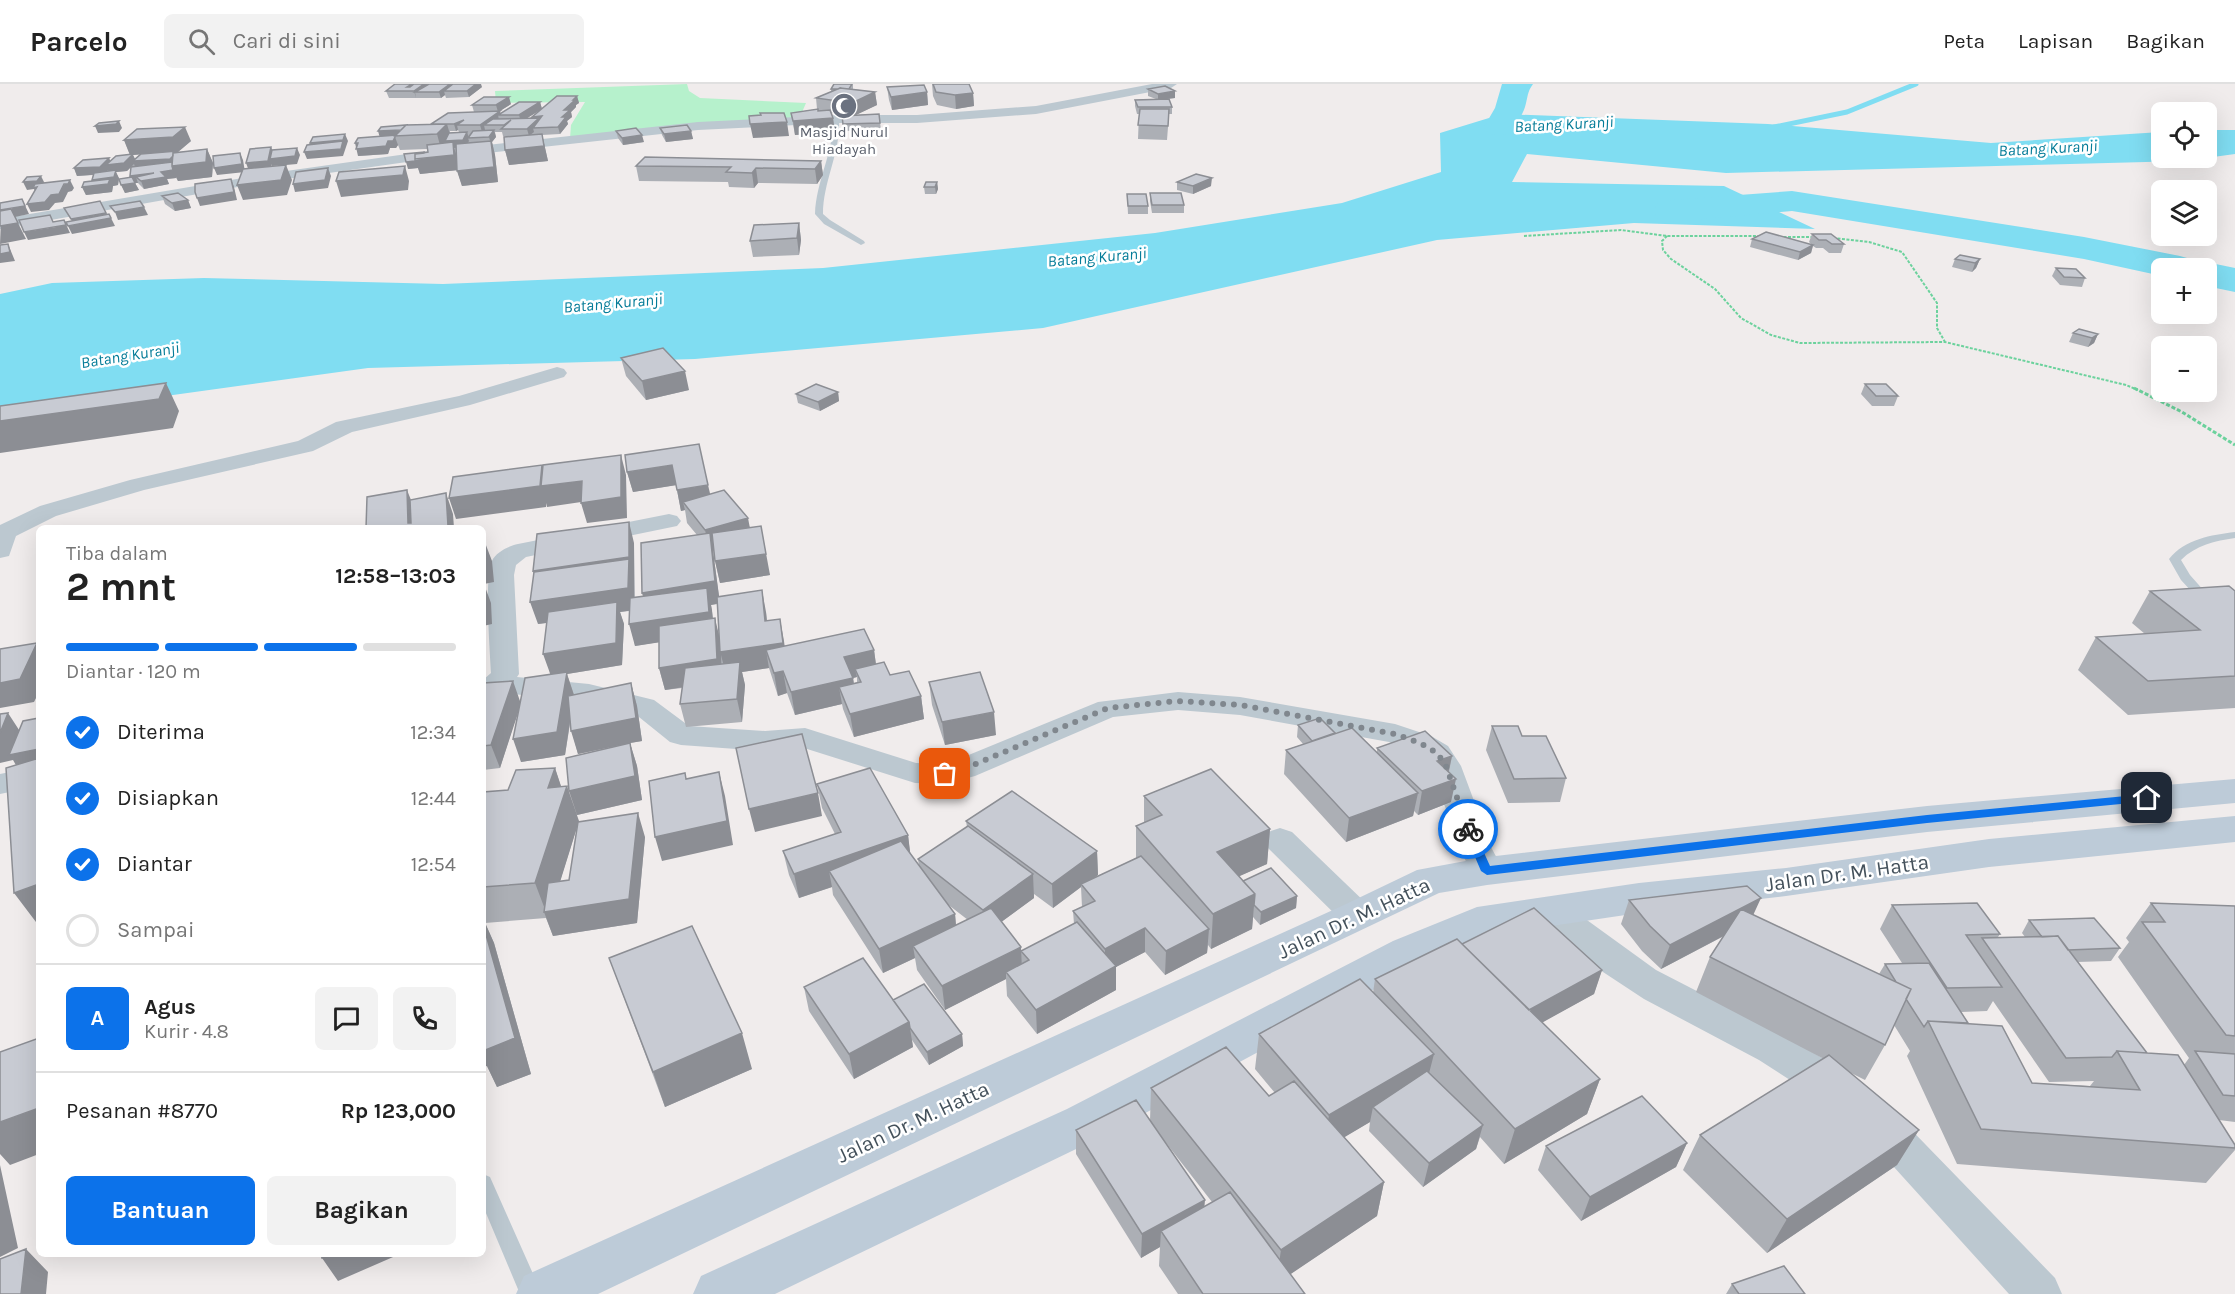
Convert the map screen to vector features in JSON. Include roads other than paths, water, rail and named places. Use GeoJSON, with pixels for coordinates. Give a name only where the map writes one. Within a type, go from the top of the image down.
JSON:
{"type":"FeatureCollection","features":[{"type":"Feature","properties":{"kind":"main road","name":"Jalan Dr. M. Hatta"},"geometry":{"type":"LineString","coordinates":[[542,1294],[1358,916],[1431,880],[1487,871],[1927,819],[2235,791]]}},
{"type":"Feature","properties":{"kind":"main road","name":"Jalan Dr. M. Hatta"},"geometry":{"type":"LineString","coordinates":[[719,1294],[1084,1123],[1407,952],[1477,922],[1639,898],[1786,882],[1989,853],[2235,829]]}},
{"type":"Feature","properties":{"kind":"street"},"geometry":{"type":"LineString","coordinates":[[0,224],[272,177],[414,157],[698,126],[836,119],[917,119],[1036,110],[1171,84]]}},
{"type":"Feature","properties":{"kind":"street"},"geometry":{"type":"LineString","coordinates":[[0,551],[7,531],[48,511],[138,485],[284,452],[305,446],[344,427],[361,422],[463,401],[557,373]]}},
{"type":"Feature","properties":{"kind":"street"},"geometry":{"type":"LineString","coordinates":[[490,688],[505,674],[501,575],[504,562],[518,551],[669,521]]}},
{"type":"Feature","properties":{"kind":"street"},"geometry":{"type":"LineString","coordinates":[[490,688],[589,693],[645,705],[681,735],[765,741],[806,738],[915,773],[945,774],[964,769],[1108,708],[1178,701],[1240,705],[1395,734],[1420,743],[1437,753],[1446,766],[1476,849],[1487,871]]}},
{"type":"Feature","properties":{"kind":"street"},"geometry":{"type":"LineString","coordinates":[[0,784],[36,777]]}},
{"type":"Feature","properties":{"kind":"street"},"geometry":{"type":"LineString","coordinates":[[1280,840],[1358,916]]}},
{"type":"Feature","properties":{"kind":"street"},"geometry":{"type":"LineString","coordinates":[[1550,911],[1618,964],[1658,990],[1759,1041],[1813,1072],[1874,1118],[2039,1294]]}},
{"type":"Feature","properties":{"kind":"lane"},"geometry":{"type":"LineString","coordinates":[[836,119],[837,142],[830,159],[819,214],[827,222],[861,243]]}},
{"type":"Feature","properties":{"kind":"lane"},"geometry":{"type":"LineString","coordinates":[[2214,608],[2185,577],[2175,559],[2185,548],[2214,537],[2235,535]]}},
{"type":"Feature","properties":{"kind":"lane"},"geometry":{"type":"LineString","coordinates":[[486,1190],[531,1294]]}},
{"type":"Feature","properties":{"kind":"water","name":"Batang Kuranji"},"geometry":{"type":"Polygon","coordinates":[[[1502,114],[1768,124],[1991,143],[2151,133],[2151,162],[1726,173],[1527,154],[1512,182],[1724,186],[1815,229],[1634,223],[1437,240],[1043,328],[695,359],[368,368],[0,419],[0,294],[52,283],[204,278],[443,284],[823,268],[1155,233],[1342,203],[1441,172],[1440,133],[1502,114]]]}},
{"type":"Feature","properties":{"kind":"water"},"geometry":{"type":"Polygon","coordinates":[[[2217,130],[2235,130],[2235,154],[2217,156],[2217,130]]]}},
{"type":"Feature","properties":{"kind":"waterway","name":"Batang Kuranji"},"geometry":{"type":"LineString","coordinates":[[1499,127],[1510,108],[1514,86],[1519,84]]}},
{"type":"Feature","properties":{"kind":"waterway"},"geometry":{"type":"LineString","coordinates":[[1774,127],[1847,112],[1916,84]]}},
{"type":"Feature","properties":{"kind":"waterway"},"geometry":{"type":"LineString","coordinates":[[1671,211],[1792,201],[1902,217],[2084,248],[2151,262]]}},
{"type":"Feature","properties":{"kind":"waterway"},"geometry":{"type":"LineString","coordinates":[[2217,276],[2235,280]]}},
{"type":"Feature","properties":{"kind":"place","name":"Masjid Nurul Hiadayah"},"geometry":{"type":"Point","coordinates":[844,106]}}]}
